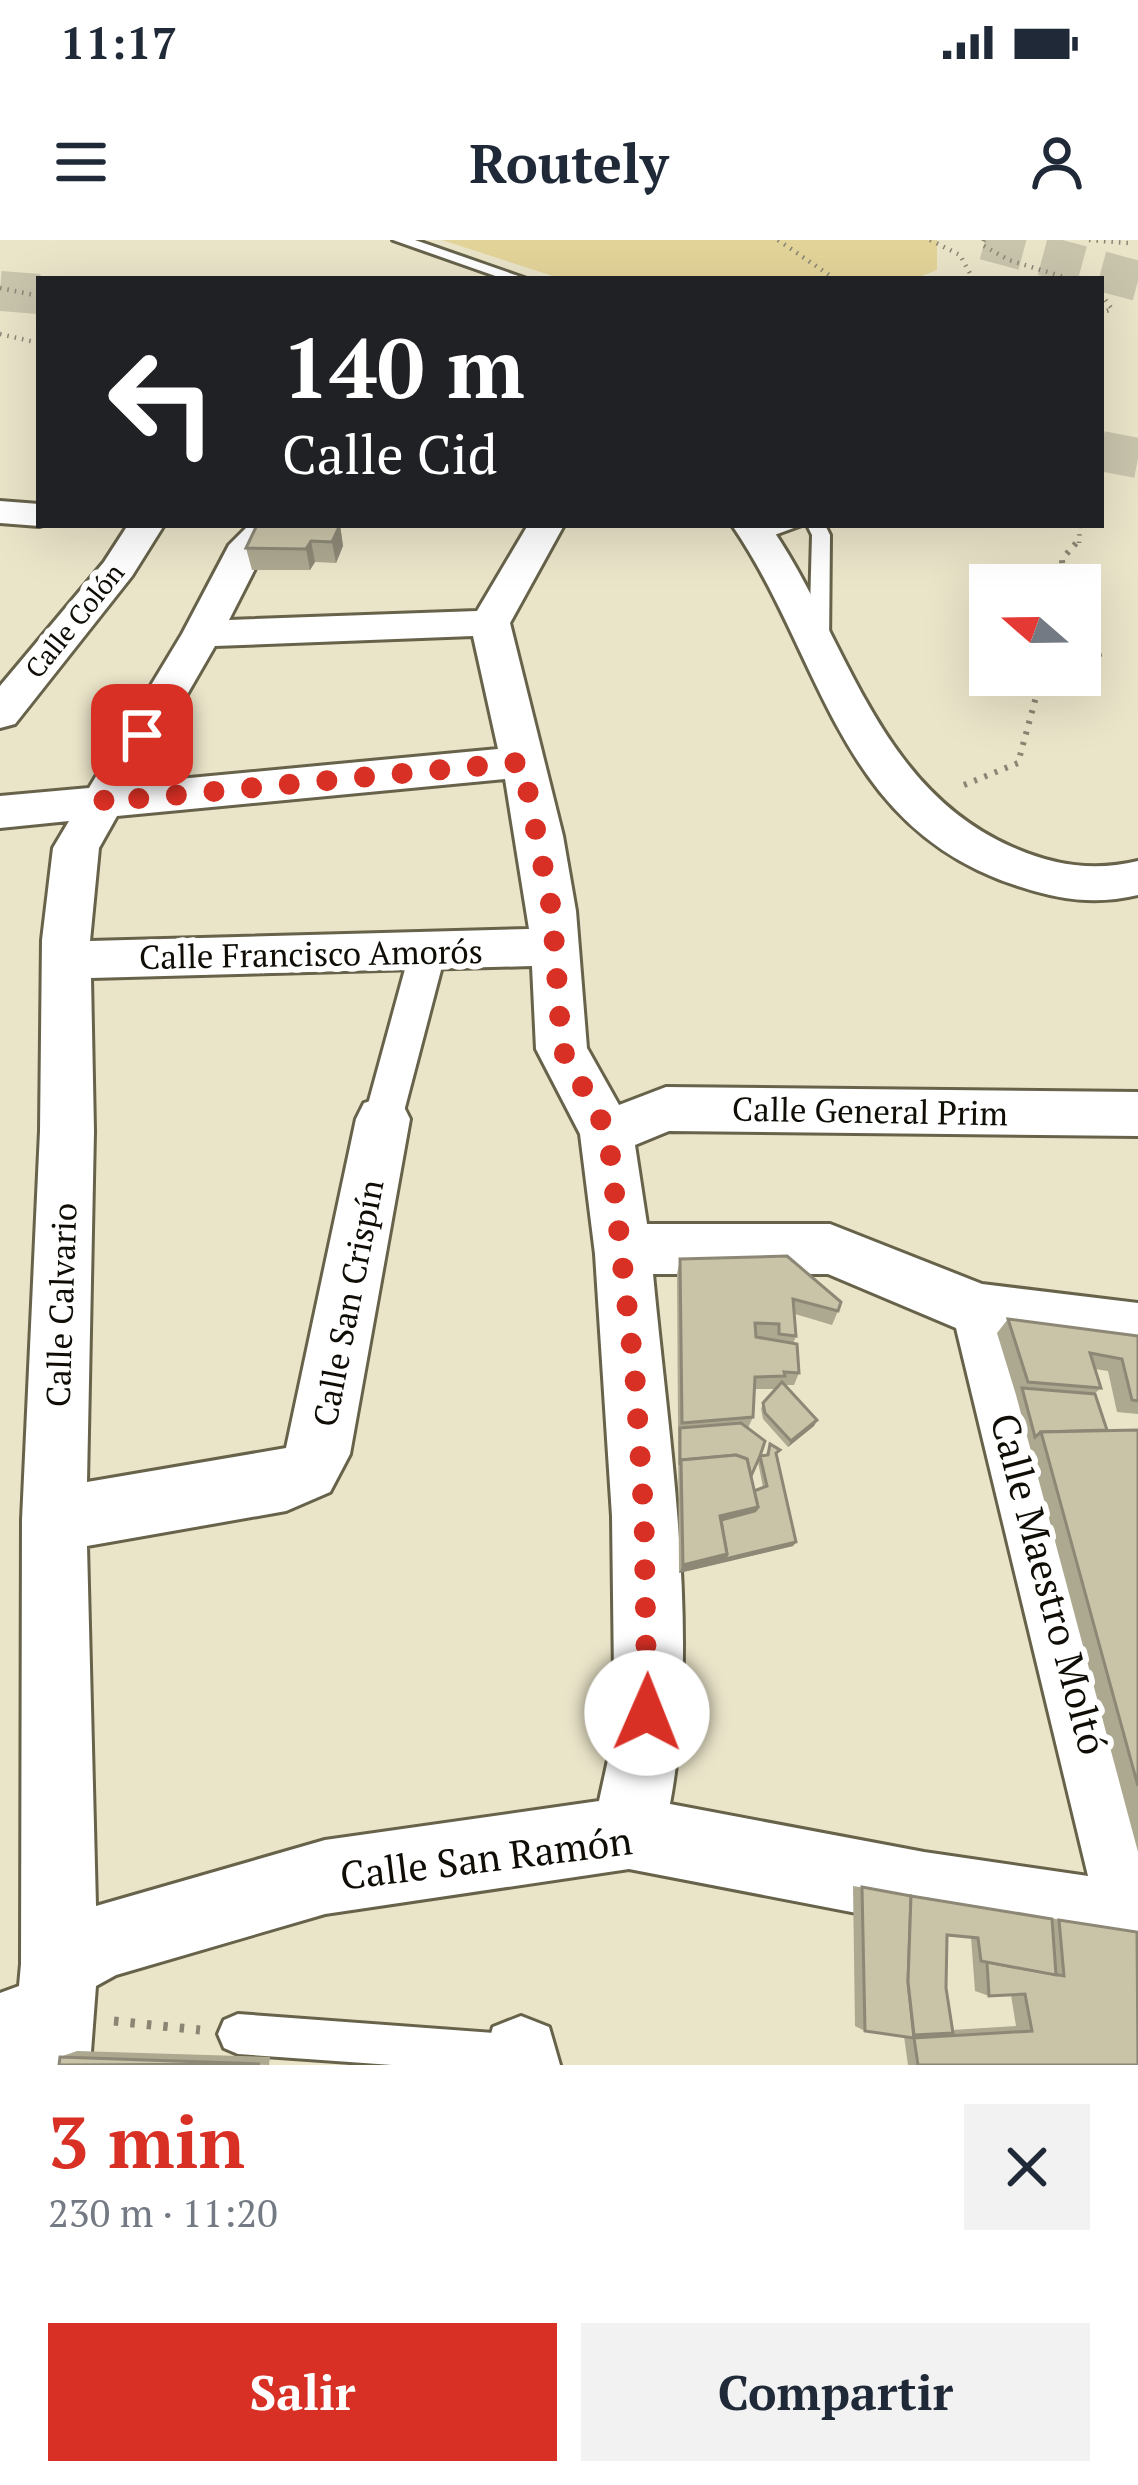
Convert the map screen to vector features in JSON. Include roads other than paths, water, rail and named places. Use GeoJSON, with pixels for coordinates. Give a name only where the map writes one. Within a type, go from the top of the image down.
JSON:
{"type":"FeatureCollection","features":[{"type":"Feature","properties":{"kind":"street"},"geometry":{"type":"LineString","coordinates":[[0,512],[36,515]]}},
{"type":"Feature","properties":{"kind":"street","name":"Calle Colón"},"geometry":{"type":"LineString","coordinates":[[0,714],[119,568],[144,528]]}},
{"type":"Feature","properties":{"kind":"street"},"geometry":{"type":"LineString","coordinates":[[220,528],[188,594],[187,611],[202,634],[490,623]]}},
{"type":"Feature","properties":{"kind":"street","name":"Calle Calvario"},"geometry":{"type":"LineString","coordinates":[[42,2018],[67,1131],[66,960],[76,848],[202,634],[248,545],[268,528]]}},
{"type":"Feature","properties":{"kind":"street"},"geometry":{"type":"LineString","coordinates":[[544,528],[490,623],[540,836],[562,1049],[608,1133],[623,1254],[644,1516],[648,1676],[645,1751],[629,1833]]}},
{"type":"Feature","properties":{"kind":"street"},"geometry":{"type":"LineString","coordinates":[[767,528],[819,656],[860,736],[884,771],[938,827],[989,859],[1058,883],[1131,894]]}},
{"type":"Feature","properties":{"kind":"street"},"geometry":{"type":"LineString","coordinates":[[0,812],[522,762]]}},
{"type":"Feature","properties":{"kind":"street","name":"Calle Francisco Amorós"},"geometry":{"type":"LineString","coordinates":[[66,960],[555,947]]}},
{"type":"Feature","properties":{"kind":"street","name":"Calle San Crispín"},"geometry":{"type":"LineString","coordinates":[[54,1520],[286,1480],[308,1470],[320,1454],[383,1119],[428,951]]}},
{"type":"Feature","properties":{"kind":"street","name":"Calle General Prim"},"geometry":{"type":"LineString","coordinates":[[608,1133],[666,1108],[1138,1114]]}},
{"type":"Feature","properties":{"kind":"street"},"geometry":{"type":"LineString","coordinates":[[623,1254],[662,1247],[830,1249],[981,1311],[1138,1331]]}},
{"type":"Feature","properties":{"kind":"street","name":"Calle Maestro Moltó"},"geometry":{"type":"LineString","coordinates":[[981,1311],[1137,1924]]}},
{"type":"Feature","properties":{"kind":"street","name":"Calle San Ramón"},"geometry":{"type":"LineString","coordinates":[[42,2018],[102,1941],[325,1877],[629,1833],[1137,1924]]}},
{"type":"Feature","properties":{"kind":"lane"},"geometry":{"type":"LineString","coordinates":[[400,240],[510,276]]}},
{"type":"Feature","properties":{"kind":"lane"},"geometry":{"type":"LineString","coordinates":[[817,528],[819,656]]}},
{"type":"Feature","properties":{"kind":"lane"},"geometry":{"type":"LineString","coordinates":[[238,2034],[521,2060]]}},
{"type":"Feature","properties":{"kind":"tunnel"},"geometry":{"type":"LineString","coordinates":[[985,240],[1138,281]]}},
{"type":"Feature","properties":{"kind":"tunnel"},"geometry":{"type":"LineString","coordinates":[[0,291],[36,294]]}},
{"type":"Feature","properties":{"kind":"tunnel"},"geometry":{"type":"LineString","coordinates":[[1104,452],[1138,458]]}}]}
